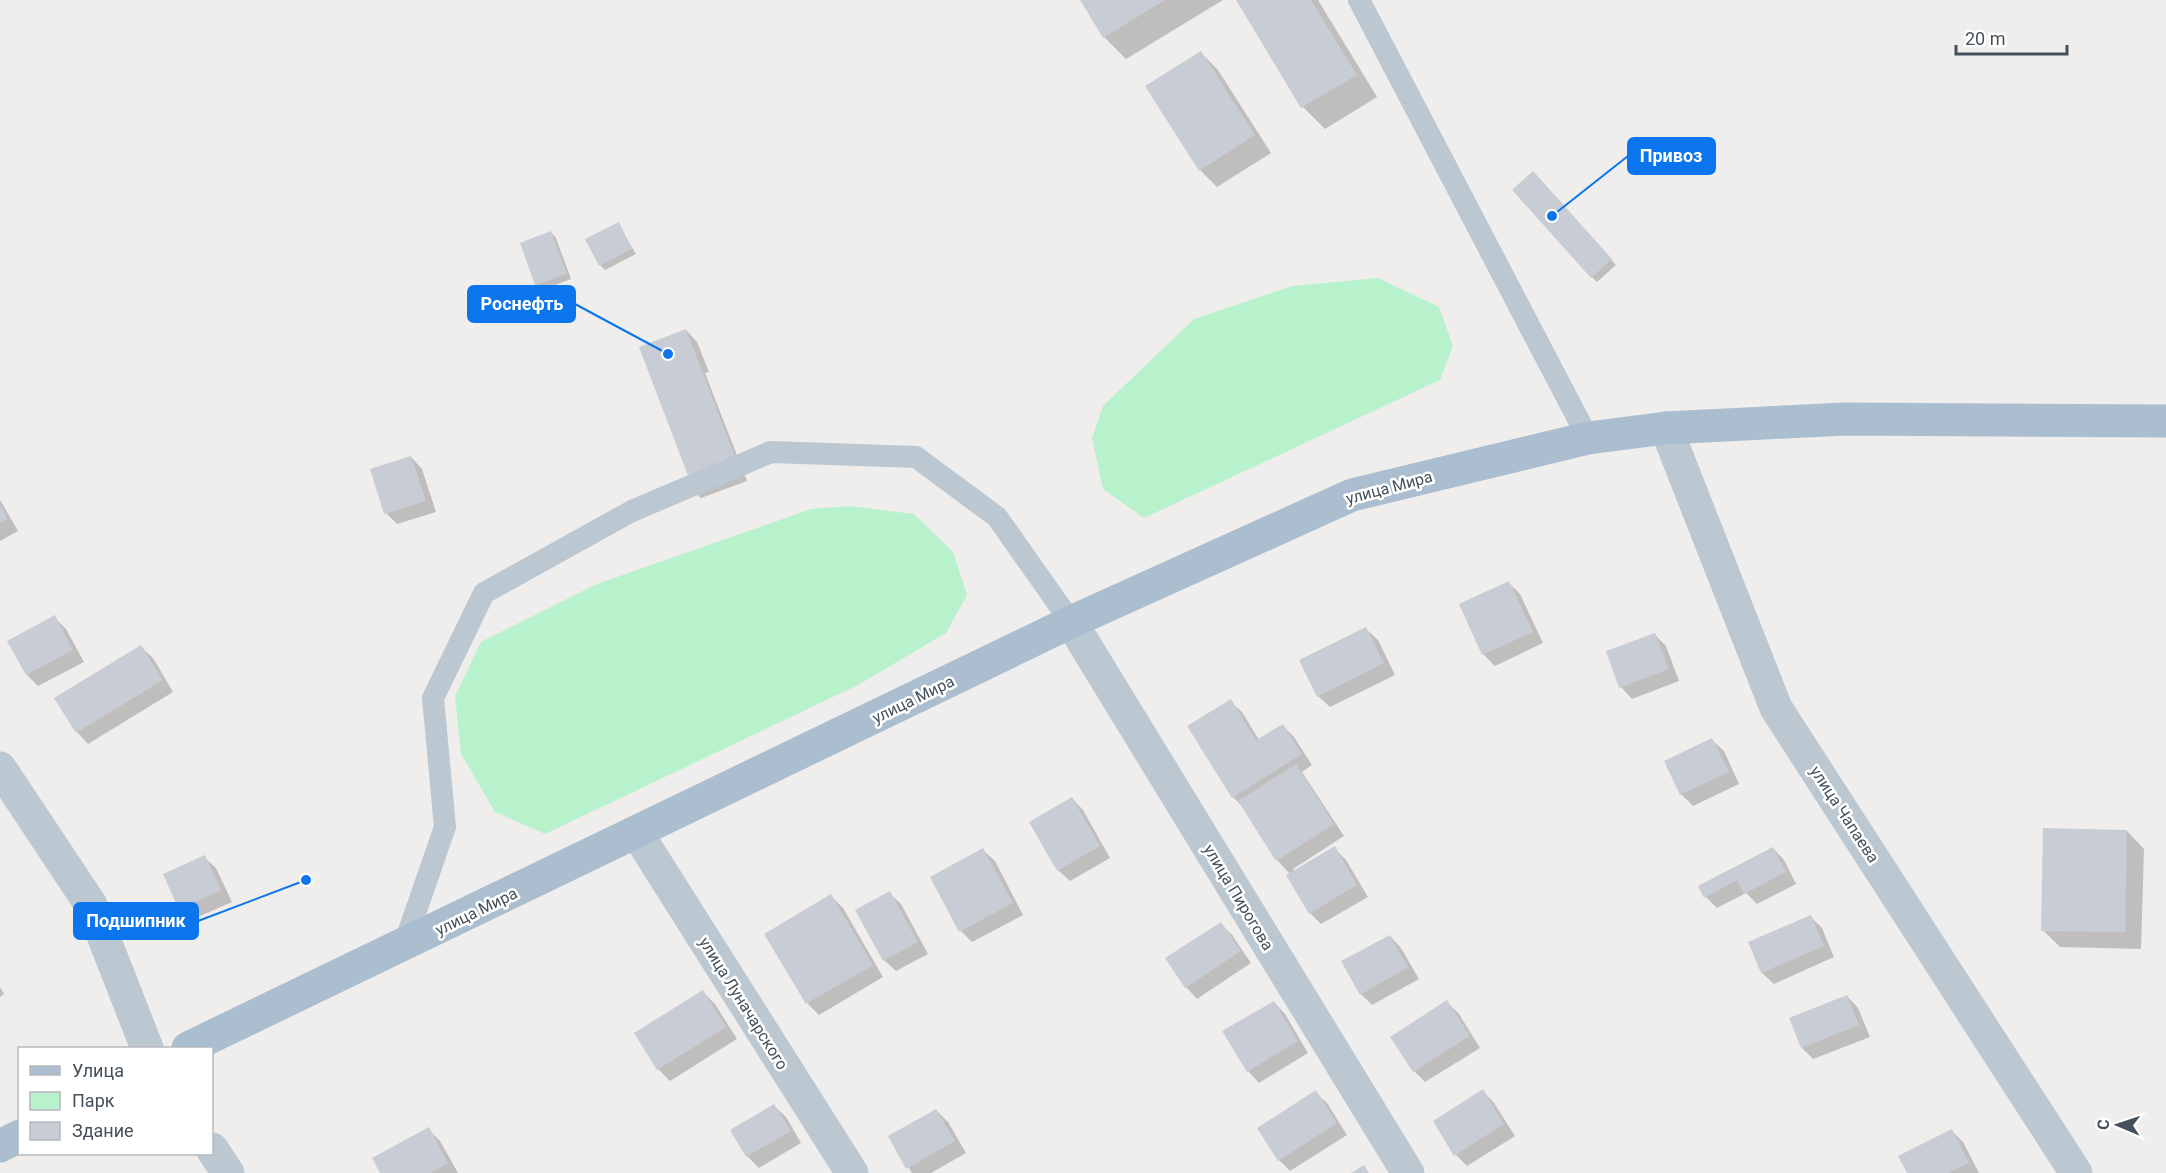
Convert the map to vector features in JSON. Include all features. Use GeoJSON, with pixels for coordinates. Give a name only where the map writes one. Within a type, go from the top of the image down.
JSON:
{"type":"FeatureCollection","features":[{"type":"Feature","properties":{"kind":"main road","name":"улица Мира"},"geometry":{"type":"LineString","coordinates":[[190,1047],[1071,622],[1352,495],[1588,438],[1666,428],[1845,419],[2166,421]]}},
{"type":"Feature","properties":{"kind":"main road"},"geometry":{"type":"LineString","coordinates":[[0,1146],[18,1137]]}},
{"type":"Feature","properties":{"kind":"street","name":"улица Чапаева"},"geometry":{"type":"LineString","coordinates":[[1666,428],[1776,708],[2076,1173]]}},
{"type":"Feature","properties":{"kind":"street","name":"улица Пирогова"},"geometry":{"type":"LineString","coordinates":[[1071,622],[1408,1173]]}},
{"type":"Feature","properties":{"kind":"street"},"geometry":{"type":"LineString","coordinates":[[0,768],[91,905],[147,1047]]}},
{"type":"Feature","properties":{"kind":"street","name":"улица Луначарского"},"geometry":{"type":"LineString","coordinates":[[637,833],[852,1173]]}},
{"type":"Feature","properties":{"kind":"street"},"geometry":{"type":"LineString","coordinates":[[213,1150],[228,1173]]}},
{"type":"Feature","properties":{"kind":"lane"},"geometry":{"type":"LineString","coordinates":[[1359,0],[1588,438]]}},
{"type":"Feature","properties":{"kind":"lane"},"geometry":{"type":"LineString","coordinates":[[404,945],[445,827],[433,698],[484,593],[632,511],[771,452],[916,457],[997,517],[1071,622]]}},
{"type":"Feature","properties":{"kind":"green space"},"geometry":{"type":"Polygon","coordinates":[[[1378,278],[1439,307],[1453,346],[1440,380],[1144,518],[1103,489],[1092,438],[1103,406],[1194,319],[1292,286],[1378,278]]]}},
{"type":"Feature","properties":{"kind":"green space"},"geometry":{"type":"Polygon","coordinates":[[[849,506],[914,514],[953,552],[967,595],[946,633],[858,685],[545,834],[495,812],[461,754],[455,696],[481,642],[597,584],[811,509],[849,506]]]}},
{"type":"Feature","properties":{"kind":"building"},"geometry":{"type":"Polygon","coordinates":[[[1080,0],[1165,0],[1103,38],[1080,0]]]}},
{"type":"Feature","properties":{"kind":"building"},"geometry":{"type":"Polygon","coordinates":[[[1236,0],[1311,0],[1357,75],[1301,108],[1236,0]]]}},
{"type":"Feature","properties":{"kind":"building"},"geometry":{"type":"Polygon","coordinates":[[[1201,51],[1255,135],[1199,171],[1145,86],[1201,51]]]}},
{"type":"Feature","properties":{"kind":"building"},"geometry":{"type":"Polygon","coordinates":[[[1533,171],[1612,259],[1591,278],[1512,190],[1533,171]]]}},
{"type":"Feature","properties":{"kind":"building"},"geometry":{"type":"Polygon","coordinates":[[[619,222],[632,249],[599,266],[585,239],[619,222]]]}},
{"type":"Feature","properties":{"kind":"building"},"geometry":{"type":"Polygon","coordinates":[[[551,231],[567,274],[535,285],[520,243],[551,231]]]}},
{"type":"Feature","properties":{"kind":"building"},"geometry":{"type":"Polygon","coordinates":[[[686,329],[742,475],[695,494],[639,347],[686,329]]]}},
{"type":"Feature","properties":{"kind":"building"},"geometry":{"type":"Polygon","coordinates":[[[411,456],[426,501],[384,514],[370,469],[411,456]]]}},
{"type":"Feature","properties":{"kind":"building"},"geometry":{"type":"Polygon","coordinates":[[[0,504],[8,519],[0,523],[0,504]]]}},
{"type":"Feature","properties":{"kind":"building"},"geometry":{"type":"Polygon","coordinates":[[[1509,581],[1533,632],[1482,655],[1459,604],[1509,581]]]}},
{"type":"Feature","properties":{"kind":"building"},"geometry":{"type":"Polygon","coordinates":[[[55,615],[73,650],[26,675],[7,641],[55,615]]]}},
{"type":"Feature","properties":{"kind":"building"},"geometry":{"type":"Polygon","coordinates":[[[1366,627],[1384,663],[1317,697],[1299,660],[1366,627]]]}},
{"type":"Feature","properties":{"kind":"building"},"geometry":{"type":"Polygon","coordinates":[[[1655,633],[1669,669],[1619,688],[1606,651],[1655,633]]]}},
{"type":"Feature","properties":{"kind":"building"},"geometry":{"type":"Polygon","coordinates":[[[141,645],[163,680],[76,733],[54,698],[141,645]]]}},
{"type":"Feature","properties":{"kind":"building"},"geometry":{"type":"Polygon","coordinates":[[[1231,699],[1256,740],[1283,724],[1302,754],[1232,798],[1187,726],[1231,699]]]}},
{"type":"Feature","properties":{"kind":"building"},"geometry":{"type":"Polygon","coordinates":[[[1712,738],[1729,772],[1680,795],[1664,761],[1712,738]]]}},
{"type":"Feature","properties":{"kind":"building"},"geometry":{"type":"Polygon","coordinates":[[[1296,764],[1334,824],[1276,861],[1238,801],[1296,764]]]}},
{"type":"Feature","properties":{"kind":"building"},"geometry":{"type":"Polygon","coordinates":[[[1072,797],[1100,846],[1057,871],[1029,822],[1072,797]]]}},
{"type":"Feature","properties":{"kind":"building"},"geometry":{"type":"Polygon","coordinates":[[[2043,828],[2127,830],[2125,932],[2041,931],[2043,828]]]}},
{"type":"Feature","properties":{"kind":"building"},"geometry":{"type":"Polygon","coordinates":[[[1335,846],[1357,885],[1309,914],[1286,875],[1335,846]]]}},
{"type":"Feature","properties":{"kind":"building"},"geometry":{"type":"Polygon","coordinates":[[[1773,847],[1786,872],[1744,894],[1737,880],[1704,898],[1698,886],[1773,847]]]}},
{"type":"Feature","properties":{"kind":"building"},"geometry":{"type":"Polygon","coordinates":[[[983,848],[1013,903],[959,932],[930,877],[983,848]]]}},
{"type":"Feature","properties":{"kind":"building"},"geometry":{"type":"Polygon","coordinates":[[[205,855],[221,890],[179,910],[163,874],[205,855]]]}},
{"type":"Feature","properties":{"kind":"building"},"geometry":{"type":"Polygon","coordinates":[[[890,891],[918,942],[883,961],[855,910],[890,891]]]}},
{"type":"Feature","properties":{"kind":"building"},"geometry":{"type":"Polygon","coordinates":[[[831,894],[873,965],[806,1004],[764,934],[831,894]]]}},
{"type":"Feature","properties":{"kind":"building"},"geometry":{"type":"Polygon","coordinates":[[[1811,915],[1824,946],[1761,973],[1748,942],[1811,915]]]}},
{"type":"Feature","properties":{"kind":"building"},"geometry":{"type":"Polygon","coordinates":[[[1221,922],[1241,951],[1185,988],[1165,958],[1221,922]]]}},
{"type":"Feature","properties":{"kind":"building"},"geometry":{"type":"Polygon","coordinates":[[[1390,935],[1408,967],[1360,995],[1341,961],[1390,935]]]}},
{"type":"Feature","properties":{"kind":"building"},"geometry":{"type":"Polygon","coordinates":[[[703,990],[726,1027],[657,1070],[634,1033],[703,990]]]}},
{"type":"Feature","properties":{"kind":"building"},"geometry":{"type":"Polygon","coordinates":[[[1847,995],[1859,1025],[1801,1048],[1789,1018],[1847,995]]]}},
{"type":"Feature","properties":{"kind":"building"},"geometry":{"type":"Polygon","coordinates":[[[1447,1000],[1470,1036],[1413,1072],[1390,1037],[1447,1000]]]}},
{"type":"Feature","properties":{"kind":"building"},"geometry":{"type":"Polygon","coordinates":[[[1274,1001],[1298,1041],[1247,1072],[1222,1031],[1274,1001]]]}},
{"type":"Feature","properties":{"kind":"building"},"geometry":{"type":"Polygon","coordinates":[[[1483,1089],[1504,1124],[1454,1156],[1433,1121],[1483,1089]]]}},
{"type":"Feature","properties":{"kind":"building"},"geometry":{"type":"Polygon","coordinates":[[[1316,1090],[1337,1123],[1278,1161],[1257,1128],[1316,1090]]]}},
{"type":"Feature","properties":{"kind":"building"},"geometry":{"type":"Polygon","coordinates":[[[774,1104],[791,1131],[746,1157],[730,1130],[774,1104]]]}},
{"type":"Feature","properties":{"kind":"building"},"geometry":{"type":"Polygon","coordinates":[[[936,1109],[955,1141],[906,1169],[888,1136],[936,1109]]]}},
{"type":"Feature","properties":{"kind":"building"},"geometry":{"type":"Polygon","coordinates":[[[429,1127],[448,1163],[431,1173],[380,1173],[372,1158],[429,1127]]]}},
{"type":"Feature","properties":{"kind":"building"},"geometry":{"type":"Polygon","coordinates":[[[1952,1129],[1969,1163],[1948,1173],[1907,1173],[1898,1156],[1952,1129]]]}},
{"type":"Feature","properties":{"kind":"building"},"geometry":{"type":"Polygon","coordinates":[[[1364,1165],[1369,1173],[1351,1173],[1364,1165]]]}},
{"type":"Feature","properties":{"kind":"place","name":"Привоз"},"geometry":{"type":"Point","coordinates":[1552,216]}},
{"type":"Feature","properties":{"kind":"place","name":"Роснефть"},"geometry":{"type":"Point","coordinates":[668,354]}},
{"type":"Feature","properties":{"kind":"place","name":"Подшипник"},"geometry":{"type":"Point","coordinates":[306,880]}}]}
